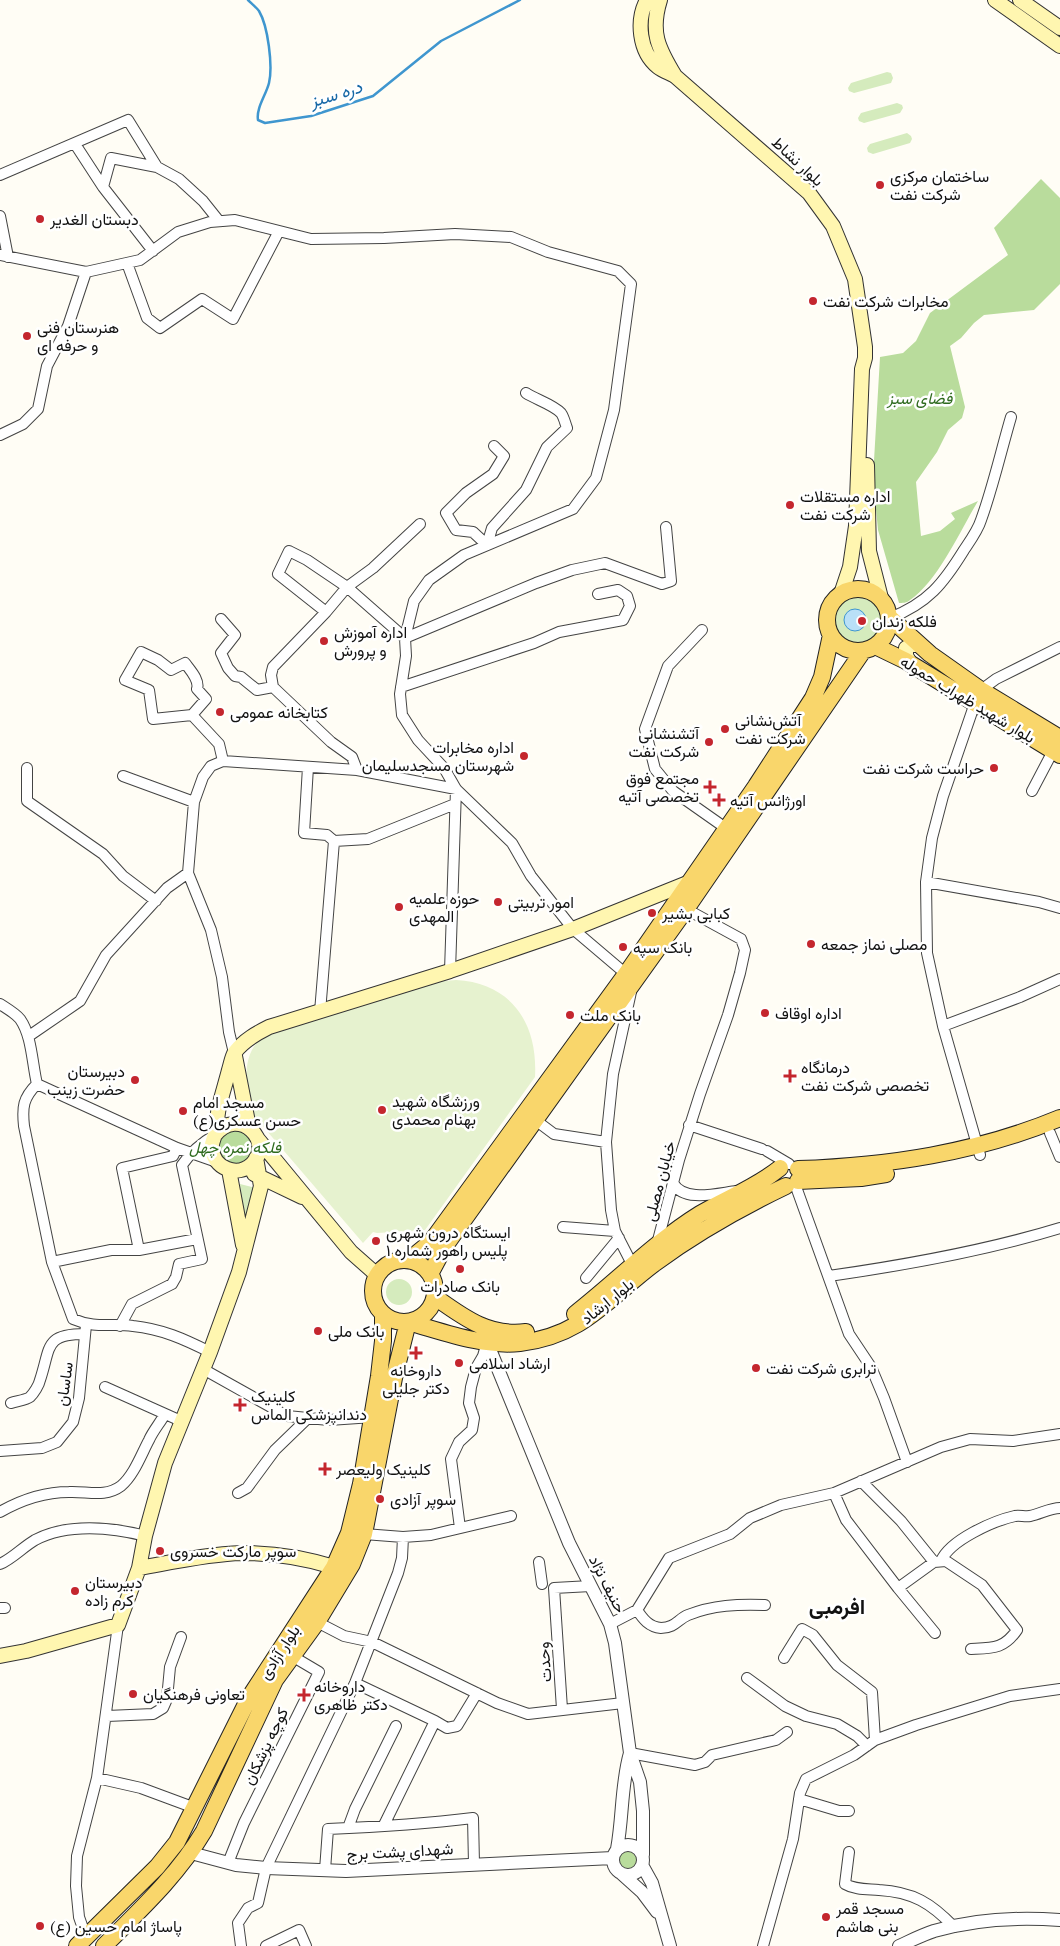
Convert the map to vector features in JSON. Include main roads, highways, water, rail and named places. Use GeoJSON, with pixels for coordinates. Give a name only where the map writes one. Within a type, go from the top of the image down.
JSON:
{"type":"FeatureCollection","features":[{"type":"Feature","properties":{"kind":"main road","name":"بلوار نشاط"},"geometry":{"type":"LineString","coordinates":[[647,0],[639,28],[646,52],[657,66],[676,76],[809,193],[833,226],[854,279],[861,315],[865,358],[862,368],[856,526],[850,567],[841,594]]}},
{"type":"Feature","properties":{"kind":"main road","name":"بلوار نشاط"},"geometry":{"type":"LineString","coordinates":[[660,0],[655,18],[656,36],[661,52],[676,76]]}},
{"type":"Feature","properties":{"kind":"main road"},"geometry":{"type":"LineString","coordinates":[[995,0],[1060,46]]}},
{"type":"Feature","properties":{"kind":"main road"},"geometry":{"type":"LineString","coordinates":[[1020,0],[1060,28]]}},
{"type":"Feature","properties":{"kind":"main road","name":"بلوار نشاط"},"geometry":{"type":"LineString","coordinates":[[865,358],[869,364],[870,386],[866,470],[869,551],[881,598]]}},
{"type":"Feature","properties":{"kind":"main road"},"geometry":{"type":"LineString","coordinates":[[409,1260],[431,1242],[629,979],[686,909],[839,687],[869,648],[886,634],[890,618],[885,604],[881,598],[869,590],[856,588],[841,594],[833,601],[827,621],[831,635],[841,646],[848,649],[869,648]]}},
{"type":"Feature","properties":{"kind":"main road","name":"بلوار شهید ظهراب حموله"},"geometry":{"type":"LineString","coordinates":[[890,618],[978,696]]}},
{"type":"Feature","properties":{"kind":"main road"},"geometry":{"type":"LineString","coordinates":[[430,1274],[445,1246],[517,1146],[813,698],[822,677],[831,635]]}},
{"type":"Feature","properties":{"kind":"main road"},"geometry":{"type":"LineString","coordinates":[[911,664],[906,656],[906,648],[911,645],[920,645]]}},
{"type":"Feature","properties":{"kind":"main road","name":"بلوار شهید ظهراب حموله"},"geometry":{"type":"LineString","coordinates":[[869,648],[911,664],[978,696],[1058,748]]}},
{"type":"Feature","properties":{"kind":"main road"},"geometry":{"type":"LineString","coordinates":[[822,677],[832,673],[836,674],[839,687]]}},
{"type":"Feature","properties":{"kind":"main road"},"geometry":{"type":"LineString","coordinates":[[244,1248],[228,1168],[212,1149],[219,1108],[234,1053],[254,1034],[269,1027],[450,971],[573,929],[690,882]]}},
{"type":"Feature","properties":{"kind":"main road"},"geometry":{"type":"LineString","coordinates":[[228,1168],[246,1168],[256,1158],[258,1152],[234,1053]]}},
{"type":"Feature","properties":{"kind":"main road"},"geometry":{"type":"LineString","coordinates":[[979,1151],[1060,1118]]}},
{"type":"Feature","properties":{"kind":"main road"},"geometry":{"type":"LineString","coordinates":[[215,1135],[220,1129],[234,1123],[253,1132],[351,1252],[377,1275]]}},
{"type":"Feature","properties":{"kind":"main road"},"geometry":{"type":"LineString","coordinates":[[791,1175],[979,1151],[1055,1131]]}},
{"type":"Feature","properties":{"kind":"main road"},"geometry":{"type":"LineString","coordinates":[[0,1656],[26,1651],[118,1626],[139,1568],[145,1536],[165,1463],[210,1352],[239,1272],[261,1186],[256,1158]]}},
{"type":"Feature","properties":{"kind":"main road"},"geometry":{"type":"LineString","coordinates":[[228,1168],[259,1176],[307,1199]]}},
{"type":"Feature","properties":{"kind":"main road","name":"بلوار ارشاد"},"geometry":{"type":"LineString","coordinates":[[408,1322],[460,1337],[487,1342],[518,1344],[562,1333],[583,1322],[653,1254],[701,1214],[748,1190],[791,1175]]}},
{"type":"Feature","properties":{"kind":"main road","name":"بلوار ارشاد"},"geometry":{"type":"LineString","coordinates":[[435,1297],[469,1321],[482,1327],[505,1332],[522,1332],[553,1325],[573,1316],[633,1266],[726,1216],[791,1175]]}},
{"type":"Feature","properties":{"kind":"main road"},"geometry":{"type":"LineString","coordinates":[[260,1192],[288,1189]]}},
{"type":"Feature","properties":{"kind":"main road"},"geometry":{"type":"LineString","coordinates":[[409,1260],[421,1265],[430,1274],[435,1289],[435,1297],[425,1314],[418,1319],[408,1322],[390,1319],[376,1306],[373,1296],[373,1285],[377,1275],[391,1262],[409,1260]]}},
{"type":"Feature","properties":{"kind":"main road","name":"بلوار آزادی"},"geometry":{"type":"LineString","coordinates":[[81,1941],[157,1867],[176,1842],[195,1808],[249,1698],[334,1567],[349,1533],[361,1484],[373,1417],[383,1341],[383,1314]]}},
{"type":"Feature","properties":{"kind":"main road","name":"بلوار آزادی"},"geometry":{"type":"LineString","coordinates":[[104,1946],[159,1890],[191,1853],[204,1831],[275,1680],[317,1622],[352,1564],[364,1534],[394,1378],[408,1322]]}},
{"type":"Feature","properties":{"kind":"main road"},"geometry":{"type":"LineString","coordinates":[[139,1568],[176,1561],[242,1553],[278,1556],[334,1567]]}},
{"type":"Feature","properties":{"kind":"main road"},"geometry":{"type":"LineString","coordinates":[[176,1842],[191,1853]]}},
{"type":"Feature","properties":{"kind":"water"},"geometry":{"type":"Polygon","coordinates":[[[855,609],[863,612],[866,620],[863,628],[855,631],[847,628],[844,620],[847,612],[855,609]]]}},
{"type":"Feature","properties":{"kind":"waterway","name":"دره سبز"},"geometry":{"type":"LineString","coordinates":[[248,0],[259,11],[265,26],[269,46],[269,83],[258,115],[258,120],[265,123],[311,116],[373,96],[441,41],[520,0]]}},
{"type":"Feature","properties":{"kind":"place","name":"ساختمان مرکزی شرکت نفت"},"geometry":{"type":"Point","coordinates":[880,185]}},
{"type":"Feature","properties":{"kind":"place","name":"دبستان الغدیر"},"geometry":{"type":"Point","coordinates":[40,219]}},
{"type":"Feature","properties":{"kind":"place","name":"مخابرات شرکت نفت"},"geometry":{"type":"Point","coordinates":[813,301]}},
{"type":"Feature","properties":{"kind":"place","name":"هنرستان فنی و حرفه ای"},"geometry":{"type":"Point","coordinates":[27,336]}},
{"type":"Feature","properties":{"kind":"place","name":"اداره مستقلات شرکت نفت"},"geometry":{"type":"Point","coordinates":[790,505]}},
{"type":"Feature","properties":{"kind":"place","name":"فلکه زندان"},"geometry":{"type":"Point","coordinates":[862,621]}},
{"type":"Feature","properties":{"kind":"place","name":"اداره آموزش و پرورش"},"geometry":{"type":"Point","coordinates":[324,641]}},
{"type":"Feature","properties":{"kind":"place","name":"کتابخانه عمومی"},"geometry":{"type":"Point","coordinates":[220,712]}},
{"type":"Feature","properties":{"kind":"place","name":"آتش‌نشانی شرکت نفت"},"geometry":{"type":"Point","coordinates":[725,729]}},
{"type":"Feature","properties":{"kind":"place","name":"آتشنشانی شرکت نفت"},"geometry":{"type":"Point","coordinates":[709,742]}},
{"type":"Feature","properties":{"kind":"place","name":"اداره مخابرات شهرستان مسجدسلیمان"},"geometry":{"type":"Point","coordinates":[524,756]}},
{"type":"Feature","properties":{"kind":"place","name":"حراست شرکت نفت"},"geometry":{"type":"Point","coordinates":[994,768]}},
{"type":"Feature","properties":{"kind":"place","name":"مجتمع فوق تخصصی آتیه"},"geometry":{"type":"Point","coordinates":[710,787]}},
{"type":"Feature","properties":{"kind":"place","name":"اورژانس آتیه"},"geometry":{"type":"Point","coordinates":[719,800]}},
{"type":"Feature","properties":{"kind":"place","name":"امور تربیتی"},"geometry":{"type":"Point","coordinates":[498,902]}},
{"type":"Feature","properties":{"kind":"place","name":"حوزه علمیه المهدی"},"geometry":{"type":"Point","coordinates":[399,907]}},
{"type":"Feature","properties":{"kind":"place","name":"کبابی بشیر"},"geometry":{"type":"Point","coordinates":[652,913]}},
{"type":"Feature","properties":{"kind":"place","name":"مصلی نماز جمعه"},"geometry":{"type":"Point","coordinates":[811,944]}},
{"type":"Feature","properties":{"kind":"place","name":"بانک سپه"},"geometry":{"type":"Point","coordinates":[623,947]}},
{"type":"Feature","properties":{"kind":"place","name":"اداره اوقاف"},"geometry":{"type":"Point","coordinates":[765,1013]}},
{"type":"Feature","properties":{"kind":"place","name":"بانک ملت"},"geometry":{"type":"Point","coordinates":[570,1015]}},
{"type":"Feature","properties":{"kind":"place","name":"درمانگاه تخصصی شرکت نفت"},"geometry":{"type":"Point","coordinates":[790,1076]}},
{"type":"Feature","properties":{"kind":"place","name":"دبیرستان حضرت زینب"},"geometry":{"type":"Point","coordinates":[135,1080]}},
{"type":"Feature","properties":{"kind":"place","name":"ورزشگاه شهید بهنام محمدی"},"geometry":{"type":"Point","coordinates":[382,1110]}},
{"type":"Feature","properties":{"kind":"place","name":"مسجد امام حسن عسکری(ع)"},"geometry":{"type":"Point","coordinates":[183,1111]}},
{"type":"Feature","properties":{"kind":"place","name":"ایستگاه درون شهری پلیس راهور شماره ۱"},"geometry":{"type":"Point","coordinates":[376,1241]}},
{"type":"Feature","properties":{"kind":"place","name":"بانک صادرات"},"geometry":{"type":"Point","coordinates":[460,1269]}},
{"type":"Feature","properties":{"kind":"place","name":"بانک ملی"},"geometry":{"type":"Point","coordinates":[318,1331]}},
{"type":"Feature","properties":{"kind":"place","name":"داروخانه دکتر جلیلی"},"geometry":{"type":"Point","coordinates":[416,1353]}},
{"type":"Feature","properties":{"kind":"place","name":"ارشاد اسلامی"},"geometry":{"type":"Point","coordinates":[459,1363]}},
{"type":"Feature","properties":{"kind":"place","name":"ترابری شرکت نفت"},"geometry":{"type":"Point","coordinates":[756,1368]}},
{"type":"Feature","properties":{"kind":"place","name":"کلینیک دندانپزشکی الماس"},"geometry":{"type":"Point","coordinates":[240,1405]}},
{"type":"Feature","properties":{"kind":"place","name":"کلینیک ولیعصر"},"geometry":{"type":"Point","coordinates":[325,1469]}},
{"type":"Feature","properties":{"kind":"place","name":"سوپر آزادی"},"geometry":{"type":"Point","coordinates":[380,1499]}},
{"type":"Feature","properties":{"kind":"place","name":"سوپر مارکت خسروی"},"geometry":{"type":"Point","coordinates":[160,1551]}},
{"type":"Feature","properties":{"kind":"place","name":"دبیرستان کرم زاده"},"geometry":{"type":"Point","coordinates":[75,1591]}},
{"type":"Feature","properties":{"kind":"place","name":"تعاونی فرهنگیان"},"geometry":{"type":"Point","coordinates":[133,1694]}},
{"type":"Feature","properties":{"kind":"place","name":"داروخانه دکتر ظاهری"},"geometry":{"type":"Point","coordinates":[304,1695]}},
{"type":"Feature","properties":{"kind":"place","name":"مسجد قمر بنی هاشم"},"geometry":{"type":"Point","coordinates":[826,1917]}},
{"type":"Feature","properties":{"kind":"place","name":"پاساژ امام حسین (ع)"},"geometry":{"type":"Point","coordinates":[40,1926]}},
{"type":"Feature","properties":{"kind":"district","name":"افرمبی"},"geometry":{"type":"Point","coordinates":[837,1607]}},
{"type":"Feature","properties":{"kind":"park label","name":"فضای سبز"},"geometry":{"type":"Point","coordinates":[920,398]}},
{"type":"Feature","properties":{"kind":"park label","name":"فلکه نمره چهل"},"geometry":{"type":"Point","coordinates":[235,1147]}}]}
